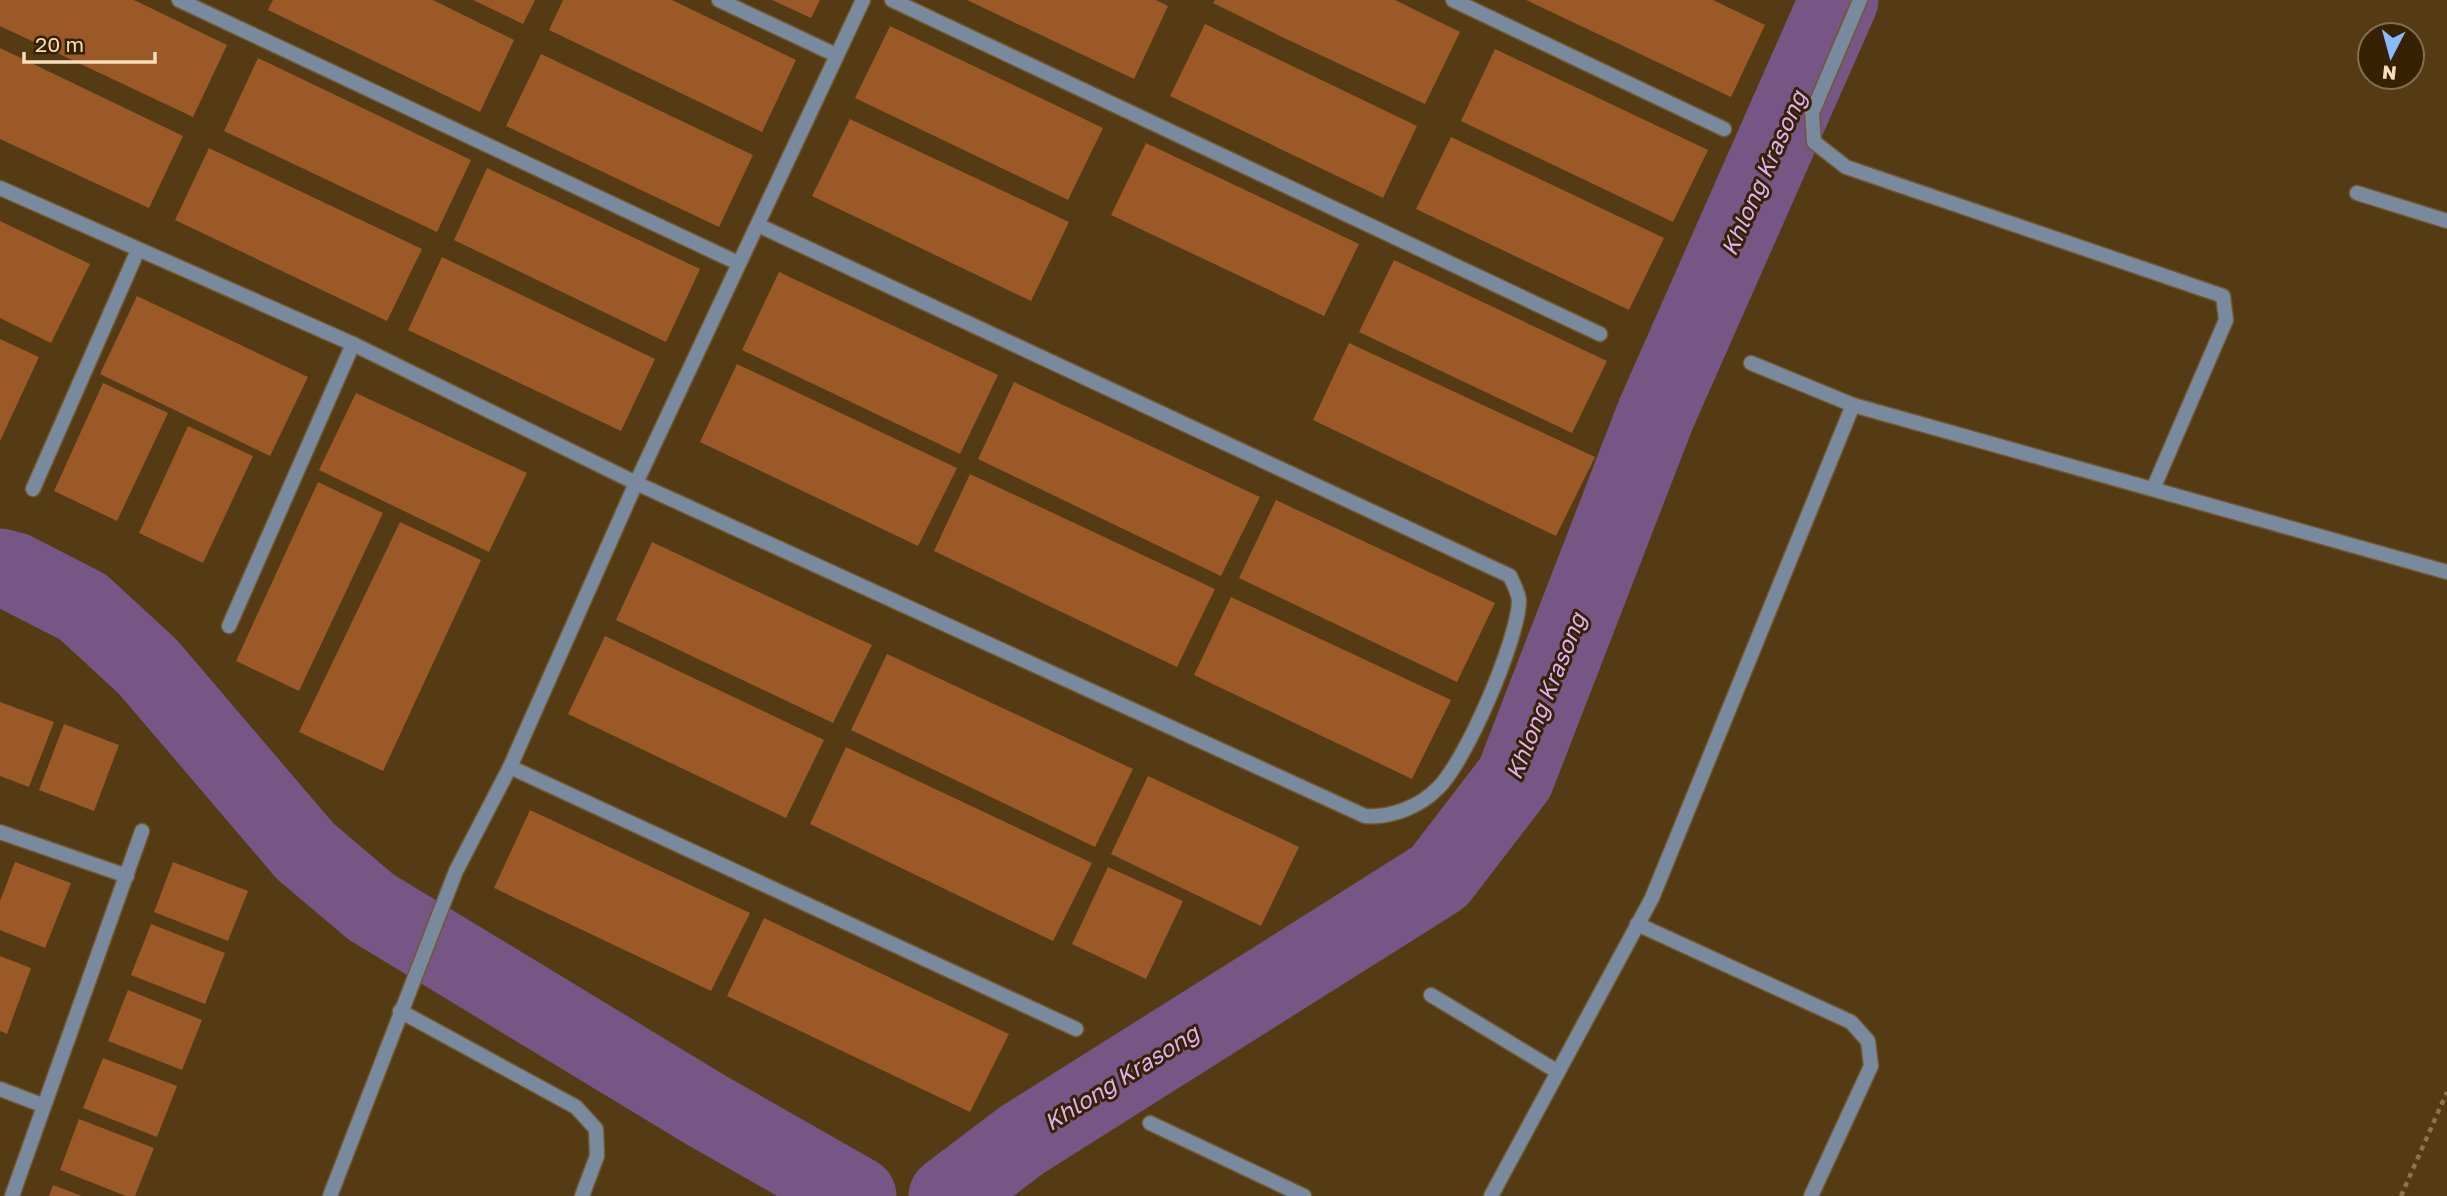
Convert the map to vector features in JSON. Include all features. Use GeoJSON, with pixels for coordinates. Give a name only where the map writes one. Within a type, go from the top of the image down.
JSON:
{"type":"FeatureCollection","features":[{"type":"Feature","properties":{"kind":"street"},"geometry":{"type":"LineString","coordinates":[[178,0],[738,263]]}},
{"type":"Feature","properties":{"kind":"street"},"geometry":{"type":"LineString","coordinates":[[719,0],[836,55]]}},
{"type":"Feature","properties":{"kind":"street"},"geometry":{"type":"LineString","coordinates":[[330,1196],[456,871],[510,767],[636,483],[738,263],[760,226],[863,0]]}},
{"type":"Feature","properties":{"kind":"street"},"geometry":{"type":"LineString","coordinates":[[892,0],[1600,334]]}},
{"type":"Feature","properties":{"kind":"street"},"geometry":{"type":"LineString","coordinates":[[1452,0],[1724,129]]}},
{"type":"Feature","properties":{"kind":"street"},"geometry":{"type":"LineString","coordinates":[[1860,0],[1812,113],[1814,142],[1846,167],[2222,296],[2226,320],[2153,489]]}},
{"type":"Feature","properties":{"kind":"street"},"geometry":{"type":"LineString","coordinates":[[0,188],[353,344],[636,483],[1365,816],[1383,818],[1409,807],[1438,789],[1471,742],[1506,652],[1519,600],[1510,576],[760,226]]}},
{"type":"Feature","properties":{"kind":"street"},"geometry":{"type":"LineString","coordinates":[[2357,193],[2447,221]]}},
{"type":"Feature","properties":{"kind":"street"},"geometry":{"type":"LineString","coordinates":[[33,489],[138,250]]}},
{"type":"Feature","properties":{"kind":"street"},"geometry":{"type":"LineString","coordinates":[[229,626],[353,344]]}},
{"type":"Feature","properties":{"kind":"street"},"geometry":{"type":"LineString","coordinates":[[1751,363],[1853,405],[2447,572]]}},
{"type":"Feature","properties":{"kind":"street"},"geometry":{"type":"LineString","coordinates":[[1491,1196],[1652,898],[1853,405]]}},
{"type":"Feature","properties":{"kind":"street"},"geometry":{"type":"LineString","coordinates":[[510,767],[1076,1029]]}},
{"type":"Feature","properties":{"kind":"street"},"geometry":{"type":"LineString","coordinates":[[12,1196],[142,831]]}},
{"type":"Feature","properties":{"kind":"street"},"geometry":{"type":"LineString","coordinates":[[0,832],[127,876]]}},
{"type":"Feature","properties":{"kind":"street"},"geometry":{"type":"LineString","coordinates":[[1637,924],[1851,1023],[1868,1041],[1871,1066],[1811,1196]]}},
{"type":"Feature","properties":{"kind":"street"},"geometry":{"type":"LineString","coordinates":[[1431,995],[1558,1072]]}},
{"type":"Feature","properties":{"kind":"street"},"geometry":{"type":"LineString","coordinates":[[400,1011],[576,1107],[596,1129],[597,1156],[582,1196]]}},
{"type":"Feature","properties":{"kind":"street"},"geometry":{"type":"LineString","coordinates":[[0,1089],[43,1105]]}},
{"type":"Feature","properties":{"kind":"street"},"geometry":{"type":"LineString","coordinates":[[1150,1123],[1304,1196]]}},
{"type":"Feature","properties":{"kind":"path"},"geometry":{"type":"LineString","coordinates":[[2401,1196],[2447,1092]]}},
{"type":"Feature","properties":{"kind":"building"},"geometry":{"type":"Polygon","coordinates":[[[0,0],[134,0],[227,45],[193,117],[0,26],[0,0]]]}},
{"type":"Feature","properties":{"kind":"building"},"geometry":{"type":"Polygon","coordinates":[[[273,0],[433,0],[514,40],[480,112],[268,10],[273,0]]]}},
{"type":"Feature","properties":{"kind":"building"},"geometry":{"type":"Polygon","coordinates":[[[473,0],[535,0],[523,24],[473,0]]]}},
{"type":"Feature","properties":{"kind":"building"},"geometry":{"type":"Polygon","coordinates":[[[563,0],[672,0],[796,60],[762,132],[549,30],[563,0]]]}},
{"type":"Feature","properties":{"kind":"building"},"geometry":{"type":"Polygon","coordinates":[[[772,0],[820,0],[811,18],[772,0]]]}},
{"type":"Feature","properties":{"kind":"building"},"geometry":{"type":"Polygon","coordinates":[[[967,0],[1156,0],[1168,6],[1134,79],[967,0]]]}},
{"type":"Feature","properties":{"kind":"building"},"geometry":{"type":"Polygon","coordinates":[[[1215,0],[1395,0],[1460,32],[1425,104],[1213,3],[1215,0]]]}},
{"type":"Feature","properties":{"kind":"building"},"geometry":{"type":"Polygon","coordinates":[[[1526,0],[1713,0],[1765,25],[1731,97],[1526,0]]]}},
{"type":"Feature","properties":{"kind":"building"},"geometry":{"type":"Polygon","coordinates":[[[1205,24],[1417,126],[1383,198],[1170,96],[1205,24]]]}},
{"type":"Feature","properties":{"kind":"building"},"geometry":{"type":"Polygon","coordinates":[[[890,26],[1103,128],[1068,200],[855,98],[890,26]]]}},
{"type":"Feature","properties":{"kind":"building"},"geometry":{"type":"Polygon","coordinates":[[[0,48],[183,136],[149,208],[0,139],[0,48]]]}},
{"type":"Feature","properties":{"kind":"building"},"geometry":{"type":"Polygon","coordinates":[[[1495,49],[1708,150],[1673,222],[1461,121],[1495,49]]]}},
{"type":"Feature","properties":{"kind":"building"},"geometry":{"type":"Polygon","coordinates":[[[541,54],[753,155],[719,227],[506,126],[541,54]]]}},
{"type":"Feature","properties":{"kind":"building"},"geometry":{"type":"Polygon","coordinates":[[[258,58],[471,160],[437,232],[224,131],[258,58]]]}},
{"type":"Feature","properties":{"kind":"building"},"geometry":{"type":"Polygon","coordinates":[[[850,119],[1069,222],[1031,301],[812,196],[850,119]]]}},
{"type":"Feature","properties":{"kind":"building"},"geometry":{"type":"Polygon","coordinates":[[[1451,137],[1664,238],[1629,310],[1416,209],[1451,137]]]}},
{"type":"Feature","properties":{"kind":"building"},"geometry":{"type":"Polygon","coordinates":[[[1146,143],[1359,244],[1324,316],[1111,215],[1146,143]]]}},
{"type":"Feature","properties":{"kind":"building"},"geometry":{"type":"Polygon","coordinates":[[[209,148],[422,249],[387,321],[175,220],[209,148]]]}},
{"type":"Feature","properties":{"kind":"building"},"geometry":{"type":"Polygon","coordinates":[[[487,168],[700,269],[666,342],[454,240],[487,168]]]}},
{"type":"Feature","properties":{"kind":"building"},"geometry":{"type":"Polygon","coordinates":[[[0,221],[90,264],[51,343],[0,318],[0,221]]]}},
{"type":"Feature","properties":{"kind":"building"},"geometry":{"type":"Polygon","coordinates":[[[442,257],[655,359],[621,431],[408,330],[442,257]]]}},
{"type":"Feature","properties":{"kind":"building"},"geometry":{"type":"Polygon","coordinates":[[[1394,260],[1607,361],[1572,433],[1359,332],[1394,260]]]}},
{"type":"Feature","properties":{"kind":"building"},"geometry":{"type":"Polygon","coordinates":[[[779,272],[998,375],[960,454],[742,350],[779,272]]]}},
{"type":"Feature","properties":{"kind":"building"},"geometry":{"type":"Polygon","coordinates":[[[137,296],[308,377],[270,456],[100,374],[137,296]]]}},
{"type":"Feature","properties":{"kind":"building"},"geometry":{"type":"Polygon","coordinates":[[[0,339],[39,357],[0,441],[0,339]]]}},
{"type":"Feature","properties":{"kind":"building"},"geometry":{"type":"Polygon","coordinates":[[[1349,343],[1595,457],[1556,536],[1313,420],[1349,343]]]}},
{"type":"Feature","properties":{"kind":"building"},"geometry":{"type":"Polygon","coordinates":[[[737,364],[957,468],[918,546],[700,442],[737,364]]]}},
{"type":"Feature","properties":{"kind":"building"},"geometry":{"type":"Polygon","coordinates":[[[1014,382],[1260,497],[1221,576],[978,459],[1014,382]]]}},
{"type":"Feature","properties":{"kind":"building"},"geometry":{"type":"Polygon","coordinates":[[[103,383],[168,413],[117,521],[54,491],[103,383]]]}},
{"type":"Feature","properties":{"kind":"building"},"geometry":{"type":"Polygon","coordinates":[[[356,393],[527,473],[489,552],[319,470],[356,393]]]}},
{"type":"Feature","properties":{"kind":"building"},"geometry":{"type":"Polygon","coordinates":[[[188,426],[253,456],[203,563],[139,533],[188,426]]]}},
{"type":"Feature","properties":{"kind":"building"},"geometry":{"type":"Polygon","coordinates":[[[970,474],[1215,589],[1177,667],[934,551],[970,474]]]}},
{"type":"Feature","properties":{"kind":"building"},"geometry":{"type":"Polygon","coordinates":[[[318,482],[383,513],[299,691],[236,661],[318,482]]]}},
{"type":"Feature","properties":{"kind":"building"},"geometry":{"type":"Polygon","coordinates":[[[1276,500],[1495,603],[1457,682],[1239,578],[1276,500]]]}},
{"type":"Feature","properties":{"kind":"building"},"geometry":{"type":"Polygon","coordinates":[[[400,522],[481,560],[383,771],[299,732],[400,522]]]}},
{"type":"Feature","properties":{"kind":"building"},"geometry":{"type":"Polygon","coordinates":[[[652,542],[872,645],[833,723],[616,620],[652,542]]]}},
{"type":"Feature","properties":{"kind":"building"},"geometry":{"type":"Polygon","coordinates":[[[1231,597],[1451,700],[1412,779],[1194,675],[1231,597]]]}},
{"type":"Feature","properties":{"kind":"building"},"geometry":{"type":"Polygon","coordinates":[[[605,636],[824,740],[786,818],[568,714],[605,636]]]}},
{"type":"Feature","properties":{"kind":"building"},"geometry":{"type":"Polygon","coordinates":[[[887,654],[1133,769],[1095,847],[851,730],[887,654]]]}},
{"type":"Feature","properties":{"kind":"building"},"geometry":{"type":"Polygon","coordinates":[[[0,702],[54,722],[29,787],[0,776],[0,702]]]}},
{"type":"Feature","properties":{"kind":"building"},"geometry":{"type":"Polygon","coordinates":[[[64,724],[119,745],[94,811],[39,790],[64,724]]]}},
{"type":"Feature","properties":{"kind":"building"},"geometry":{"type":"Polygon","coordinates":[[[846,747],[1092,863],[1053,941],[810,824],[846,747]]]}},
{"type":"Feature","properties":{"kind":"building"},"geometry":{"type":"Polygon","coordinates":[[[1148,776],[1299,847],[1261,926],[1111,854],[1148,776]]]}},
{"type":"Feature","properties":{"kind":"building"},"geometry":{"type":"Polygon","coordinates":[[[530,810],[750,913],[711,991],[494,888],[530,810]]]}},
{"type":"Feature","properties":{"kind":"building"},"geometry":{"type":"Polygon","coordinates":[[[15,862],[71,883],[45,948],[0,930],[0,901],[15,862]]]}},
{"type":"Feature","properties":{"kind":"building"},"geometry":{"type":"Polygon","coordinates":[[[173,862],[248,891],[228,941],[154,912],[173,862]]]}},
{"type":"Feature","properties":{"kind":"building"},"geometry":{"type":"Polygon","coordinates":[[[1108,867],[1183,901],[1146,979],[1072,944],[1108,867]]]}},
{"type":"Feature","properties":{"kind":"building"},"geometry":{"type":"Polygon","coordinates":[[[764,918],[1009,1034],[970,1112],[727,996],[764,918]]]}},
{"type":"Feature","properties":{"kind":"building"},"geometry":{"type":"Polygon","coordinates":[[[151,924],[225,953],[205,1004],[131,975],[151,924]]]}},
{"type":"Feature","properties":{"kind":"building"},"geometry":{"type":"Polygon","coordinates":[[[0,956],[31,968],[7,1034],[0,1031],[0,956]]]}},
{"type":"Feature","properties":{"kind":"building"},"geometry":{"type":"Polygon","coordinates":[[[128,990],[202,1020],[182,1070],[108,1041],[128,990]]]}},
{"type":"Feature","properties":{"kind":"building"},"geometry":{"type":"Polygon","coordinates":[[[103,1058],[177,1086],[157,1137],[83,1108],[103,1058]]]}},
{"type":"Feature","properties":{"kind":"building"},"geometry":{"type":"Polygon","coordinates":[[[79,1119],[154,1148],[135,1196],[126,1196],[60,1170],[79,1119]]]}},
{"type":"Feature","properties":{"kind":"building"},"geometry":{"type":"Polygon","coordinates":[[[53,1185],[82,1196],[49,1196],[53,1185]]]}},
{"type":"Feature","properties":{"kind":"waterway","name":"Khlong Krasong"},"geometry":{"type":"LineString","coordinates":[[948,1196],[1022,1140],[1439,877],[1515,778],[1656,414],[1839,0]]}},
{"type":"Feature","properties":{"kind":"waterway"},"geometry":{"type":"LineString","coordinates":[[0,568],[15,572],[83,607],[148,667],[305,851],[371,907],[706,1110],[857,1196]]}}]}
